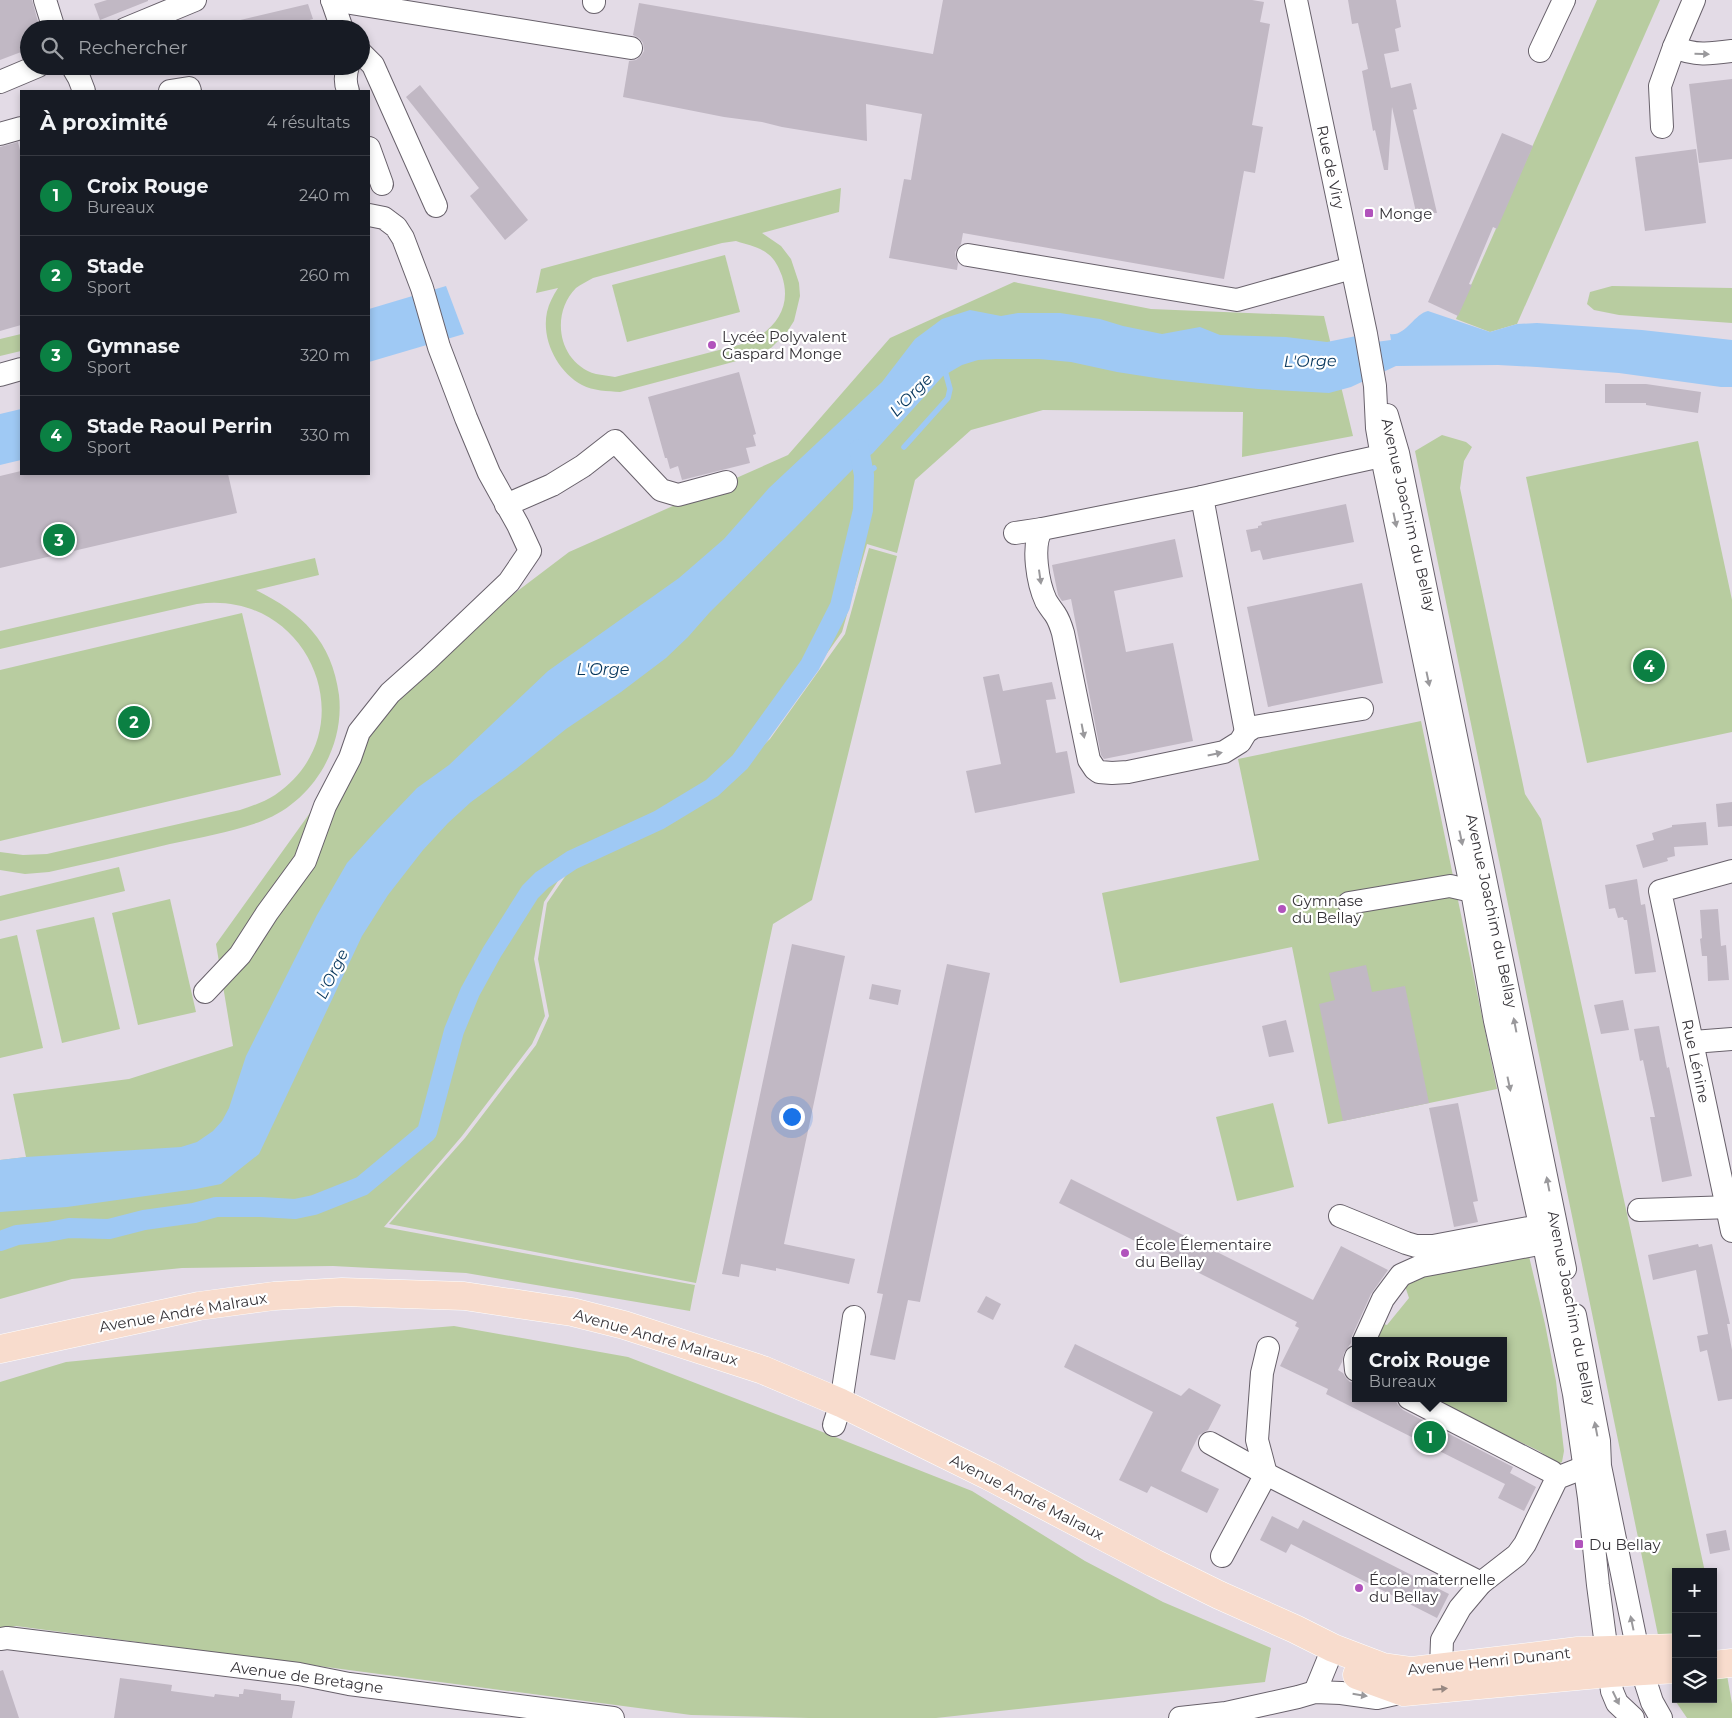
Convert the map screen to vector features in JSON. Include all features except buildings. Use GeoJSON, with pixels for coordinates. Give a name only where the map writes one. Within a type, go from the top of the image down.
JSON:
{"type":"FeatureCollection","features":[{"type":"Feature","properties":{"kind":"main road","name":"Avenue André Malraux"},"geometry":{"type":"LineString","coordinates":[[0,1349],[199,1306],[274,1296],[342,1292],[464,1296],[572,1312],[624,1326],[763,1370],[837,1414],[989,1476],[1154,1563],[1261,1614],[1295,1628],[1330,1656]]}},
{"type":"Feature","properties":{"kind":"main road"},"geometry":{"type":"LineString","coordinates":[[1717,1646],[1732,1645]]}},
{"type":"Feature","properties":{"kind":"main road"},"geometry":{"type":"LineString","coordinates":[[1640,1660],[1672,1649]]}},
{"type":"Feature","properties":{"kind":"main road","name":"Avenue Henri Dunant"},"geometry":{"type":"LineString","coordinates":[[1330,1656],[1412,1671],[1578,1651],[1608,1661]]}},
{"type":"Feature","properties":{"kind":"main road","name":"Avenue Henri Dunant"},"geometry":{"type":"LineString","coordinates":[[1330,1656],[1404,1692],[1608,1661]]}},
{"type":"Feature","properties":{"kind":"main road"},"geometry":{"type":"LineString","coordinates":[[1608,1661],[1640,1660],[1672,1668]]}},
{"type":"Feature","properties":{"kind":"main road"},"geometry":{"type":"LineString","coordinates":[[1717,1665],[1732,1663]]}},
{"type":"Feature","properties":{"kind":"street"},"geometry":{"type":"LineString","coordinates":[[45,0],[51,20]]}},
{"type":"Feature","properties":{"kind":"street"},"geometry":{"type":"LineString","coordinates":[[147,20],[195,0]]}},
{"type":"Feature","properties":{"kind":"street"},"geometry":{"type":"LineString","coordinates":[[339,20],[332,0],[631,48]]}},
{"type":"Feature","properties":{"kind":"street","name":"Rue de Viry"},"geometry":{"type":"LineString","coordinates":[[1296,0],[1370,358]]}},
{"type":"Feature","properties":{"kind":"street"},"geometry":{"type":"LineString","coordinates":[[1540,51],[1564,0]]}},
{"type":"Feature","properties":{"kind":"street"},"geometry":{"type":"LineString","coordinates":[[1662,127],[1660,86],[1694,0]]}},
{"type":"Feature","properties":{"kind":"street"},"geometry":{"type":"LineString","coordinates":[[1674,48],[1688,53],[1706,54],[1732,51]]}},
{"type":"Feature","properties":{"kind":"street"},"geometry":{"type":"LineString","coordinates":[[370,63],[436,206]]}},
{"type":"Feature","properties":{"kind":"street"},"geometry":{"type":"LineString","coordinates":[[0,82],[20,74]]}},
{"type":"Feature","properties":{"kind":"street"},"geometry":{"type":"LineString","coordinates":[[77,75],[84,90]]}},
{"type":"Feature","properties":{"kind":"street"},"geometry":{"type":"LineString","coordinates":[[346,75],[348,90]]}},
{"type":"Feature","properties":{"kind":"street"},"geometry":{"type":"LineString","coordinates":[[176,90],[189,88],[190,90]]}},
{"type":"Feature","properties":{"kind":"street"},"geometry":{"type":"LineString","coordinates":[[0,134],[20,128]]}},
{"type":"Feature","properties":{"kind":"street"},"geometry":{"type":"LineString","coordinates":[[370,151],[382,184]]}},
{"type":"Feature","properties":{"kind":"street"},"geometry":{"type":"LineString","coordinates":[[205,992],[240,955],[267,913],[305,861],[326,806],[350,758],[359,732],[390,693],[509,582],[530,551],[489,473],[439,347],[422,288],[403,238],[396,227],[384,218],[370,215]]}},
{"type":"Feature","properties":{"kind":"street"},"geometry":{"type":"LineString","coordinates":[[968,255],[1237,300],[1352,268]]}},
{"type":"Feature","properties":{"kind":"street","name":"Avenue Joachim du Bellay"},"geometry":{"type":"LineString","coordinates":[[1370,358],[1375,386],[1377,428],[1390,455],[1480,891],[1495,1021],[1550,1233],[1574,1394],[1640,1660],[1652,1702],[1661,1718]]}},
{"type":"Feature","properties":{"kind":"street"},"geometry":{"type":"LineString","coordinates":[[0,375],[20,369]]}},
{"type":"Feature","properties":{"kind":"street"},"geometry":{"type":"LineString","coordinates":[[506,505],[552,485],[583,466],[615,441],[660,490],[678,495],[726,482]]}},
{"type":"Feature","properties":{"kind":"street"},"geometry":{"type":"LineString","coordinates":[[1015,533],[1202,497],[1390,455]]}},
{"type":"Feature","properties":{"kind":"street"},"geometry":{"type":"LineString","coordinates":[[1202,497],[1246,732]]}},
{"type":"Feature","properties":{"kind":"street"},"geometry":{"type":"LineString","coordinates":[[1042,529],[1037,541],[1040,582],[1048,604],[1063,632],[1087,753],[1095,769],[1105,773],[1121,773],[1224,752],[1240,742],[1246,732],[1254,728],[1267,724],[1362,709]]}},
{"type":"Feature","properties":{"kind":"street","name":"Rue Lénine"},"geometry":{"type":"LineString","coordinates":[[1732,871],[1660,891],[1730,1207],[1732,1231]]}},
{"type":"Feature","properties":{"kind":"street"},"geometry":{"type":"LineString","coordinates":[[1349,903],[1450,886],[1480,891]]}},
{"type":"Feature","properties":{"kind":"street"},"geometry":{"type":"LineString","coordinates":[[1693,1042],[1732,1039]]}},
{"type":"Feature","properties":{"kind":"street"},"geometry":{"type":"LineString","coordinates":[[1639,1210],[1730,1207]]}},
{"type":"Feature","properties":{"kind":"street"},"geometry":{"type":"LineString","coordinates":[[1340,1216],[1416,1246],[1433,1246],[1550,1233]]}},
{"type":"Feature","properties":{"kind":"street"},"geometry":{"type":"LineString","coordinates":[[1366,1337],[1383,1299],[1401,1275],[1421,1266],[1550,1233]]}},
{"type":"Feature","properties":{"kind":"street"},"geometry":{"type":"LineString","coordinates":[[837,1414],[854,1317]]}},
{"type":"Feature","properties":{"kind":"street"},"geometry":{"type":"LineString","coordinates":[[1222,1556],[1266,1474],[1257,1440],[1262,1373],[1268,1348]]}},
{"type":"Feature","properties":{"kind":"street"},"geometry":{"type":"LineString","coordinates":[[1417,1402],[1552,1472],[1557,1478]]}},
{"type":"Feature","properties":{"kind":"street"},"geometry":{"type":"LineString","coordinates":[[1210,1443],[1266,1474],[1481,1583]]}},
{"type":"Feature","properties":{"kind":"street"},"geometry":{"type":"LineString","coordinates":[[1441,1668],[1442,1640],[1460,1608],[1481,1583],[1517,1555],[1525,1544],[1557,1478],[1593,1466]]}},
{"type":"Feature","properties":{"kind":"street","name":"Avenue Joachim du Bellay"},"geometry":{"type":"LineString","coordinates":[[1593,1466],[1612,1691],[1617,1703],[1633,1718]]}},
{"type":"Feature","properties":{"kind":"street","name":"Avenue de Bretagne"},"geometry":{"type":"LineString","coordinates":[[0,1639],[7,1638],[299,1674],[349,1684],[613,1718]]}},
{"type":"Feature","properties":{"kind":"street"},"geometry":{"type":"LineString","coordinates":[[1315,1692],[1330,1656]]}},
{"type":"Feature","properties":{"kind":"street","name":"Avenue Henri Dunant"},"geometry":{"type":"LineString","coordinates":[[1180,1718],[1226,1713],[1315,1692],[1341,1692],[1377,1698],[1404,1692]]}},
{"type":"Feature","properties":{"kind":"green space"},"geometry":{"type":"Polygon","coordinates":[[[1597,0],[1660,0],[1517,324],[1490,332],[1456,319],[1597,0]]]}},
{"type":"Feature","properties":{"kind":"green space"},"geometry":{"type":"Polygon","coordinates":[[[841,188],[839,212],[762,233],[781,246],[791,259],[799,283],[800,296],[794,321],[787,332],[771,348],[748,358],[620,392],[586,387],[573,379],[559,364],[549,344],[546,323],[547,312],[558,288],[536,293],[541,269],[841,188]],[[736,241],[722,243],[593,278],[580,285],[568,299],[563,311],[561,324],[562,337],[566,349],[573,360],[583,368],[596,374],[615,377],[750,342],[759,336],[780,315],[785,297],[785,287],[780,270],[770,256],[760,249],[736,241]]]}},
{"type":"Feature","properties":{"kind":"green space"},"geometry":{"type":"Polygon","coordinates":[[[725,255],[740,312],[627,342],[612,285],[725,255]]]}},
{"type":"Feature","properties":{"kind":"green space"},"geometry":{"type":"Polygon","coordinates":[[[1014,282],[1151,309],[1324,316],[1353,436],[1242,457],[1243,412],[1043,410],[971,430],[915,480],[897,553],[867,544],[842,632],[768,737],[712,790],[668,820],[637,836],[609,843],[570,863],[544,902],[534,959],[545,1016],[532,1044],[462,1136],[384,1227],[695,1285],[690,1311],[466,1273],[333,1266],[182,1268],[72,1279],[0,1299],[0,1160],[26,1157],[13,1094],[129,1079],[233,1046],[216,944],[411,672],[569,552],[788,455],[890,338],[1014,282]]]}},
{"type":"Feature","properties":{"kind":"green space"},"geometry":{"type":"Polygon","coordinates":[[[1612,286],[1732,288],[1732,323],[1619,315],[1594,310],[1587,304],[1590,292],[1612,286]]]}},
{"type":"Feature","properties":{"kind":"green space"},"geometry":{"type":"Polygon","coordinates":[[[20,334],[20,351],[0,356],[0,339],[20,334]]]}},
{"type":"Feature","properties":{"kind":"green space"},"geometry":{"type":"Polygon","coordinates":[[[1442,435],[1466,442],[1472,447],[1464,461],[1460,488],[1525,794],[1541,819],[1704,1568],[1672,1568],[1672,1636],[1658,1635],[1415,451],[1442,435]]]}},
{"type":"Feature","properties":{"kind":"green space"},"geometry":{"type":"Polygon","coordinates":[[[1698,441],[1732,600],[1732,732],[1587,763],[1526,477],[1698,441]]]}},
{"type":"Feature","properties":{"kind":"green space"},"geometry":{"type":"Polygon","coordinates":[[[869,548],[897,556],[812,900],[773,924],[696,1283],[389,1224],[465,1138],[536,1045],[549,1016],[538,959],[547,903],[573,865],[610,846],[638,837],[669,823],[714,792],[770,739],[845,634],[869,548]]]}},
{"type":"Feature","properties":{"kind":"green space"},"geometry":{"type":"Polygon","coordinates":[[[315,558],[319,575],[256,590],[301,619],[312,631],[330,659],[339,695],[337,734],[330,753],[322,771],[296,801],[262,821],[217,834],[49,872],[25,874],[0,870],[0,852],[23,855],[47,854],[240,810],[267,800],[275,795],[303,768],[318,736],[321,702],[314,669],[296,641],[270,618],[237,605],[197,604],[0,649],[0,631],[315,558]]]}},
{"type":"Feature","properties":{"kind":"green space"},"geometry":{"type":"Polygon","coordinates":[[[242,613],[281,775],[0,841],[0,670],[242,613]]]}},
{"type":"Feature","properties":{"kind":"green space","name":"Gymnase du Bellay"},"geometry":{"type":"Polygon","coordinates":[[[1421,721],[1497,1089],[1328,1124],[1292,947],[1120,983],[1102,893],[1259,860],[1238,759],[1421,721]]]}},
{"type":"Feature","properties":{"kind":"green space"},"geometry":{"type":"Polygon","coordinates":[[[119,867],[125,891],[0,921],[0,896],[119,867]]]}},
{"type":"Feature","properties":{"kind":"green space"},"geometry":{"type":"Polygon","coordinates":[[[170,899],[196,1012],[138,1025],[112,913],[170,899]]]}},
{"type":"Feature","properties":{"kind":"green space"},"geometry":{"type":"Polygon","coordinates":[[[94,917],[120,1029],[62,1043],[36,930],[94,917]]]}},
{"type":"Feature","properties":{"kind":"green space"},"geometry":{"type":"Polygon","coordinates":[[[17,935],[43,1048],[0,1058],[0,939],[17,935]]]}},
{"type":"Feature","properties":{"kind":"green space"},"geometry":{"type":"Polygon","coordinates":[[[1273,1103],[1294,1187],[1237,1201],[1216,1117],[1273,1103]]]}},
{"type":"Feature","properties":{"kind":"green space"},"geometry":{"type":"Polygon","coordinates":[[[1528,1252],[1556,1381],[1564,1451],[1562,1462],[1558,1464],[1539,1451],[1437,1402],[1507,1402],[1507,1337],[1371,1337],[1378,1322],[1387,1325],[1409,1298],[1405,1286],[1424,1272],[1528,1252]]]}},
{"type":"Feature","properties":{"kind":"green space"},"geometry":{"type":"Polygon","coordinates":[[[454,1326],[628,1357],[972,1491],[1085,1561],[1163,1602],[1271,1648],[1265,1682],[936,1718],[809,1718],[691,1715],[16,1626],[0,1630],[0,1382],[66,1362],[454,1326]]]}},
{"type":"Feature","properties":{"kind":"green space"},"geometry":{"type":"Polygon","coordinates":[[[1727,1675],[1732,1704],[1732,1718],[1687,1718],[1677,1703],[1717,1703],[1717,1676],[1727,1675]]]}},
{"type":"Feature","properties":{"kind":"water"},"geometry":{"type":"Polygon","coordinates":[[[446,286],[464,334],[370,362],[370,309],[446,286]]]}},
{"type":"Feature","properties":{"kind":"water","name":"L'Orge"},"geometry":{"type":"Polygon","coordinates":[[[970,310],[1001,316],[1018,313],[1060,313],[1100,319],[1162,334],[1200,327],[1220,335],[1286,337],[1327,342],[1366,334],[1368,343],[1391,340],[1390,334],[1395,334],[1405,329],[1418,316],[1428,311],[1490,332],[1517,324],[1537,323],[1642,330],[1732,340],[1732,387],[1619,373],[1537,367],[1498,365],[1396,366],[1351,387],[1329,393],[1258,389],[1162,379],[1071,362],[1039,359],[978,360],[962,365],[943,376],[873,453],[856,466],[666,658],[621,692],[566,729],[471,802],[423,850],[388,895],[362,936],[259,1154],[221,1184],[67,1207],[0,1212],[0,1160],[181,1147],[197,1142],[213,1131],[222,1121],[229,1108],[246,1056],[317,915],[347,863],[377,830],[417,788],[449,765],[548,671],[679,578],[724,539],[769,488],[882,382],[915,339],[942,319],[970,310]]]}},
{"type":"Feature","properties":{"kind":"water"},"geometry":{"type":"Polygon","coordinates":[[[20,409],[20,460],[0,465],[0,414],[20,409]]]}},
{"type":"Feature","properties":{"kind":"waterway"},"geometry":{"type":"LineString","coordinates":[[904,447],[948,398],[950,389],[944,367]]}},
{"type":"Feature","properties":{"kind":"waterway"},"geometry":{"type":"LineString","coordinates":[[0,1241],[17,1235],[69,1228],[109,1229],[144,1220],[194,1213],[216,1207],[295,1209],[314,1205],[362,1186],[427,1132],[454,1031],[470,992],[492,952],[530,892],[542,880],[572,860],[659,820],[712,788],[740,762],[810,665],[840,606],[863,510],[864,475],[859,449]]}},
{"type":"Feature","properties":{"kind":"waterway"},"geometry":{"type":"LineString","coordinates":[[864,475],[874,468]]}},
{"type":"Feature","properties":{"kind":"place","name":"Monge"},"geometry":{"type":"Point","coordinates":[1369,213]}},
{"type":"Feature","properties":{"kind":"place","name":"Lycée Polyvalent Gaspard Monge"},"geometry":{"type":"Point","coordinates":[712,345]}},
{"type":"Feature","properties":{"kind":"place","name":"Gymnase"},"geometry":{"type":"Point","coordinates":[59,540]}},
{"type":"Feature","properties":{"kind":"place","name":"Stade Raoul Perrin"},"geometry":{"type":"Point","coordinates":[1649,666]}},
{"type":"Feature","properties":{"kind":"place","name":"Stade"},"geometry":{"type":"Point","coordinates":[134,722]}},
{"type":"Feature","properties":{"kind":"place","name":"Gymnase du Bellay"},"geometry":{"type":"Point","coordinates":[1282,909]}},
{"type":"Feature","properties":{"kind":"place","name":"École Élementaire du Bellay"},"geometry":{"type":"Point","coordinates":[1125,1253]}},
{"type":"Feature","properties":{"kind":"place","name":"Croix Rouge"},"geometry":{"type":"Point","coordinates":[1430,1437]}},
{"type":"Feature","properties":{"kind":"place","name":"Du Bellay"},"geometry":{"type":"Point","coordinates":[1579,1544]}},
{"type":"Feature","properties":{"kind":"place","name":"École maternelle du Bellay"},"geometry":{"type":"Point","coordinates":[1359,1588]}}]}
